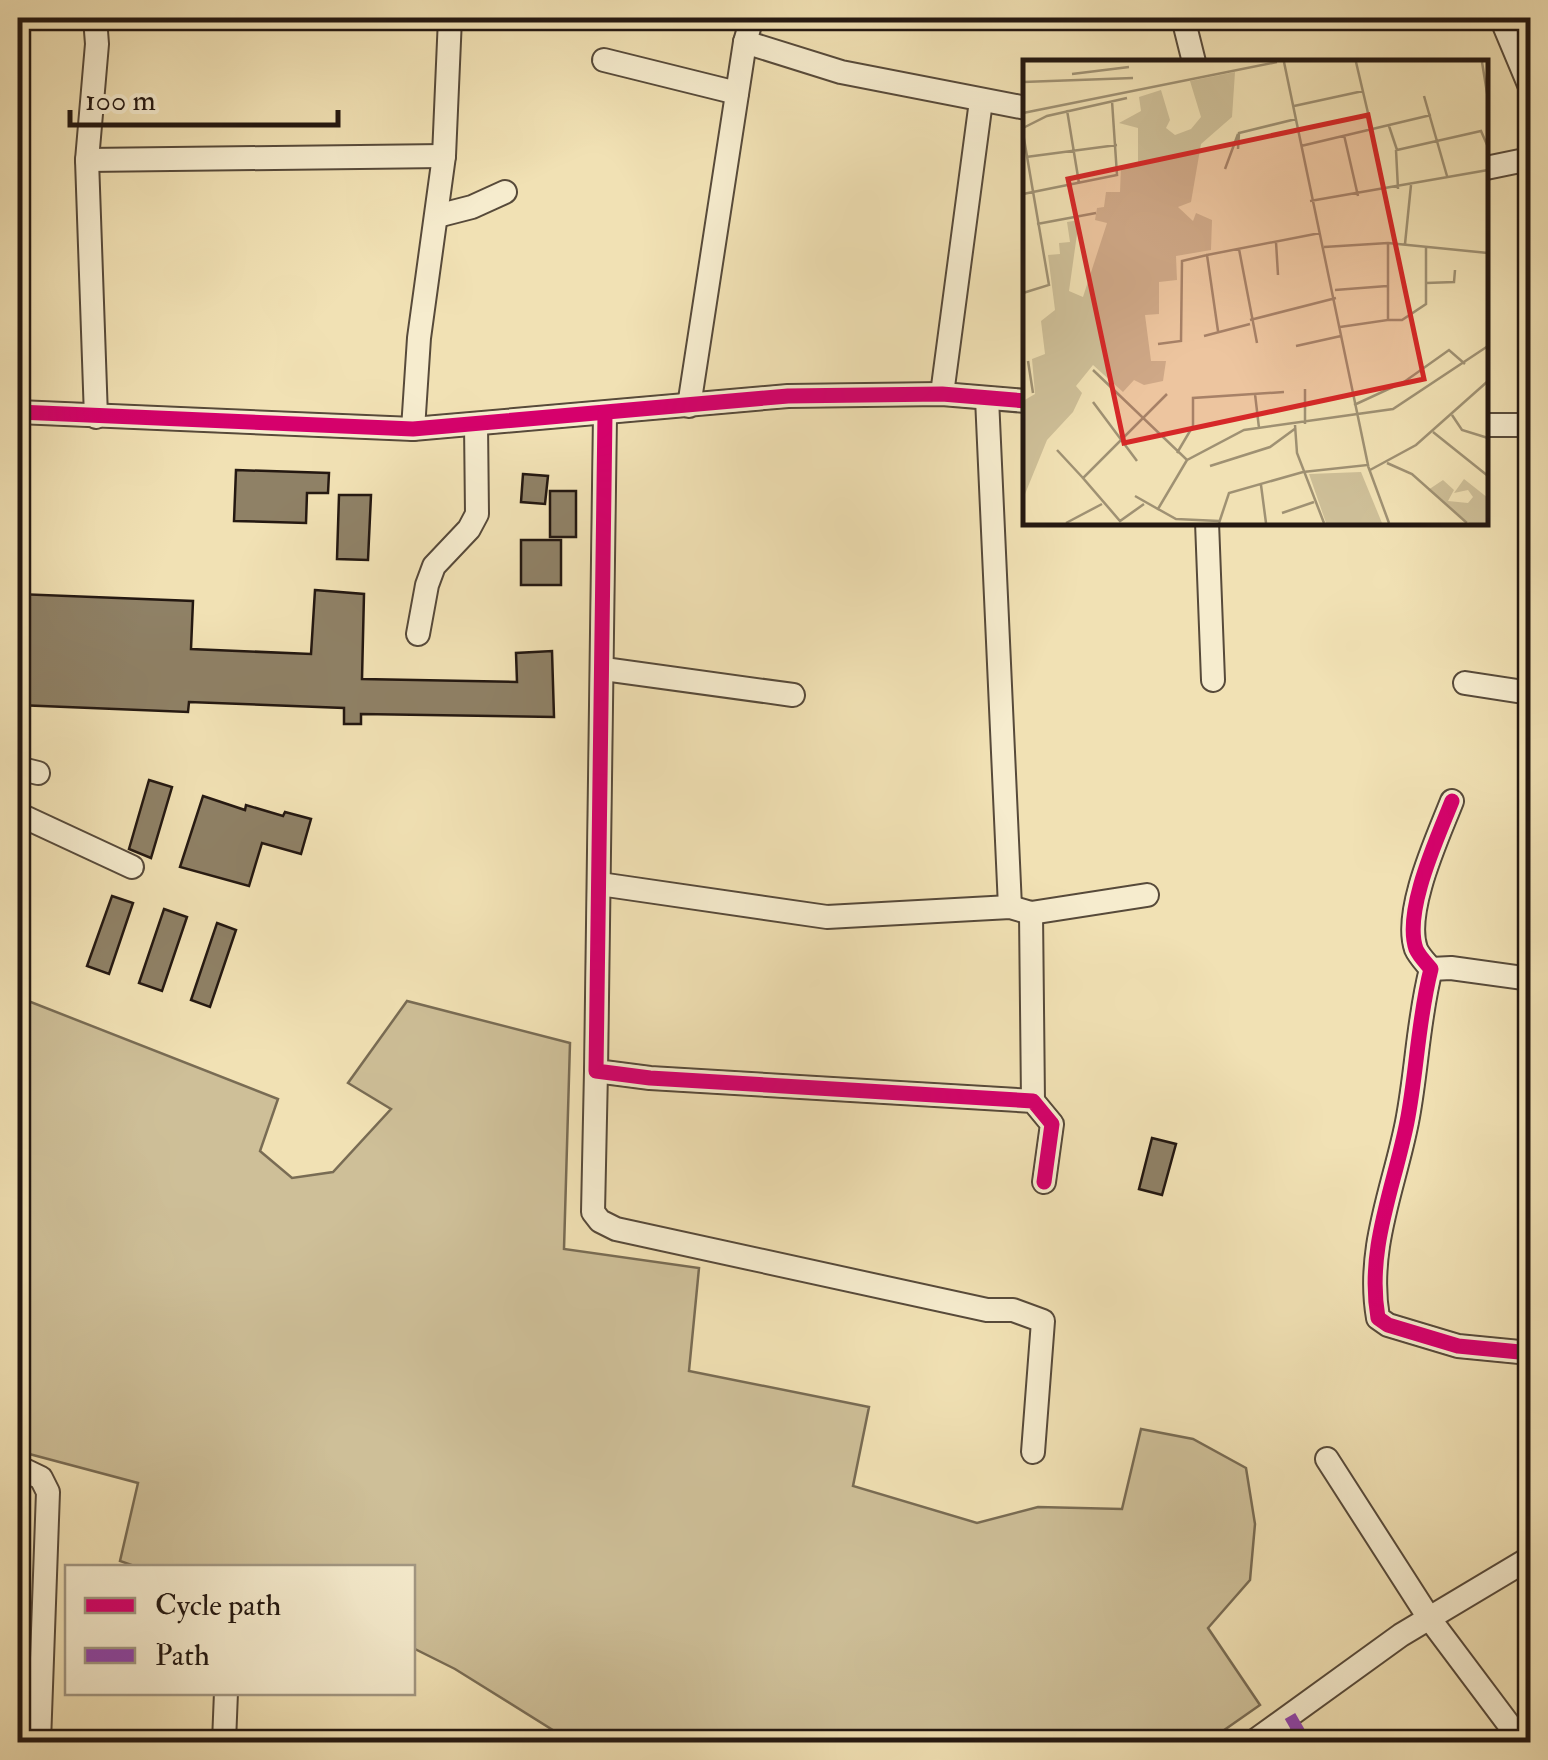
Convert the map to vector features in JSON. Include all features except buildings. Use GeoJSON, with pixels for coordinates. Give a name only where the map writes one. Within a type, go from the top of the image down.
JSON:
{"type":"FeatureCollection","features":[{"type":"Feature","properties":{"kind":"street"},"geometry":{"type":"LineString","coordinates":[[95,18],[97,44],[87,160],[96,418]]}},
{"type":"Feature","properties":{"kind":"street"},"geometry":{"type":"LineString","coordinates":[[413,429],[419,338],[444,156],[450,18]]}},
{"type":"Feature","properties":{"kind":"street"},"geometry":{"type":"LineString","coordinates":[[689,406],[745,42],[752,18]]}},
{"type":"Feature","properties":{"kind":"street"},"geometry":{"type":"LineString","coordinates":[[1182,18],[1193,60]]}},
{"type":"Feature","properties":{"kind":"street"},"geometry":{"type":"LineString","coordinates":[[1502,18],[1530,86]]}},
{"type":"Feature","properties":{"kind":"street"},"geometry":{"type":"LineString","coordinates":[[745,42],[841,72],[1023,108]]}},
{"type":"Feature","properties":{"kind":"street"},"geometry":{"type":"LineString","coordinates":[[604,60],[737,93]]}},
{"type":"Feature","properties":{"kind":"street"},"geometry":{"type":"LineString","coordinates":[[942,394],[981,101]]}},
{"type":"Feature","properties":{"kind":"street"},"geometry":{"type":"LineString","coordinates":[[87,160],[444,156]]}},
{"type":"Feature","properties":{"kind":"street"},"geometry":{"type":"LineString","coordinates":[[1488,168],[1530,158]]}},
{"type":"Feature","properties":{"kind":"street"},"geometry":{"type":"LineString","coordinates":[[437,216],[506,192]]}},
{"type":"Feature","properties":{"kind":"street"},"geometry":{"type":"LineString","coordinates":[[18,412],[413,429],[788,396],[942,394],[1023,402]]}},
{"type":"Feature","properties":{"kind":"street"},"geometry":{"type":"LineString","coordinates":[[987,398],[1033,1101],[1052,1124],[1044,1182]]}},
{"type":"Feature","properties":{"kind":"street"},"geometry":{"type":"LineString","coordinates":[[605,414],[604,669],[592,1212],[616,1230],[987,1310],[1012,1310],[1043,1321],[1034,1452]]}},
{"type":"Feature","properties":{"kind":"street"},"geometry":{"type":"LineString","coordinates":[[418,634],[434,566],[469,530],[476,514],[476,424]]}},
{"type":"Feature","properties":{"kind":"street"},"geometry":{"type":"LineString","coordinates":[[1488,424],[1530,426]]}},
{"type":"Feature","properties":{"kind":"street"},"geometry":{"type":"LineString","coordinates":[[1207,525],[1213,680]]}},
{"type":"Feature","properties":{"kind":"street"},"geometry":{"type":"LineString","coordinates":[[604,669],[793,695]]}},
{"type":"Feature","properties":{"kind":"street"},"geometry":{"type":"LineString","coordinates":[[1464,683],[1530,693]]}},
{"type":"Feature","properties":{"kind":"street"},"geometry":{"type":"LineString","coordinates":[[1452,801],[1421,884],[1415,918],[1416,950],[1430,969],[1407,1122],[1379,1228],[1374,1293],[1378,1318],[1388,1325],[1458,1346],[1530,1353]]}},
{"type":"Feature","properties":{"kind":"street"},"geometry":{"type":"LineString","coordinates":[[18,814],[132,867]]}},
{"type":"Feature","properties":{"kind":"street"},"geometry":{"type":"LineString","coordinates":[[600,884],[827,917],[1020,910],[1147,895]]}},
{"type":"Feature","properties":{"kind":"street"},"geometry":{"type":"LineString","coordinates":[[1430,969],[1451,968],[1530,979]]}},
{"type":"Feature","properties":{"kind":"street"},"geometry":{"type":"LineString","coordinates":[[596,1071],[650,1078],[1033,1101]]}},
{"type":"Feature","properties":{"kind":"street"},"geometry":{"type":"LineString","coordinates":[[1327,1458],[1429,1618],[1522,1742]]}},
{"type":"Feature","properties":{"kind":"street"},"geometry":{"type":"LineString","coordinates":[[18,1467],[41,1478],[48,1492],[29,1702],[39,1742]]}},
{"type":"Feature","properties":{"kind":"street"},"geometry":{"type":"LineString","coordinates":[[1253,1742],[1429,1618],[1530,1558]]}},
{"type":"Feature","properties":{"kind":"street"},"geometry":{"type":"LineString","coordinates":[[224,1742],[226,1695]]}},
{"type":"Feature","properties":{"kind":"shaded area"},"geometry":{"type":"Polygon","coordinates":[[[18,997],[278,1099],[260,1151],[292,1178],[333,1172],[391,1109],[348,1083],[407,1001],[570,1043],[564,1249],[699,1268],[689,1371],[869,1407],[853,1486],[977,1523],[1038,1507],[1122,1509],[1141,1429],[1193,1439],[1246,1468],[1255,1524],[1250,1580],[1208,1628],[1260,1705],[1207,1742],[572,1742],[455,1669],[415,1649],[415,1565],[131,1565],[120,1561],[138,1483],[18,1451],[18,997]]]}},
{"type":"Feature","properties":{"kind":"marked path"},"geometry":{"type":"LineString","coordinates":[[1290,1716],[1305,1742]]}},
{"type":"Feature","properties":{"kind":"cycle path"},"geometry":{"type":"LineString","coordinates":[[18,412],[413,429],[788,396],[942,394],[1023,401]]}},
{"type":"Feature","properties":{"kind":"cycle path"},"geometry":{"type":"LineString","coordinates":[[605,414],[596,1071],[650,1078],[1033,1101],[1052,1124],[1044,1182]]}},
{"type":"Feature","properties":{"kind":"cycle path"},"geometry":{"type":"LineString","coordinates":[[1452,801],[1424,874],[1414,915],[1416,949],[1431,969],[1407,1122],[1378,1243],[1378,1318],[1388,1325],[1458,1346],[1530,1353]]}}]}
